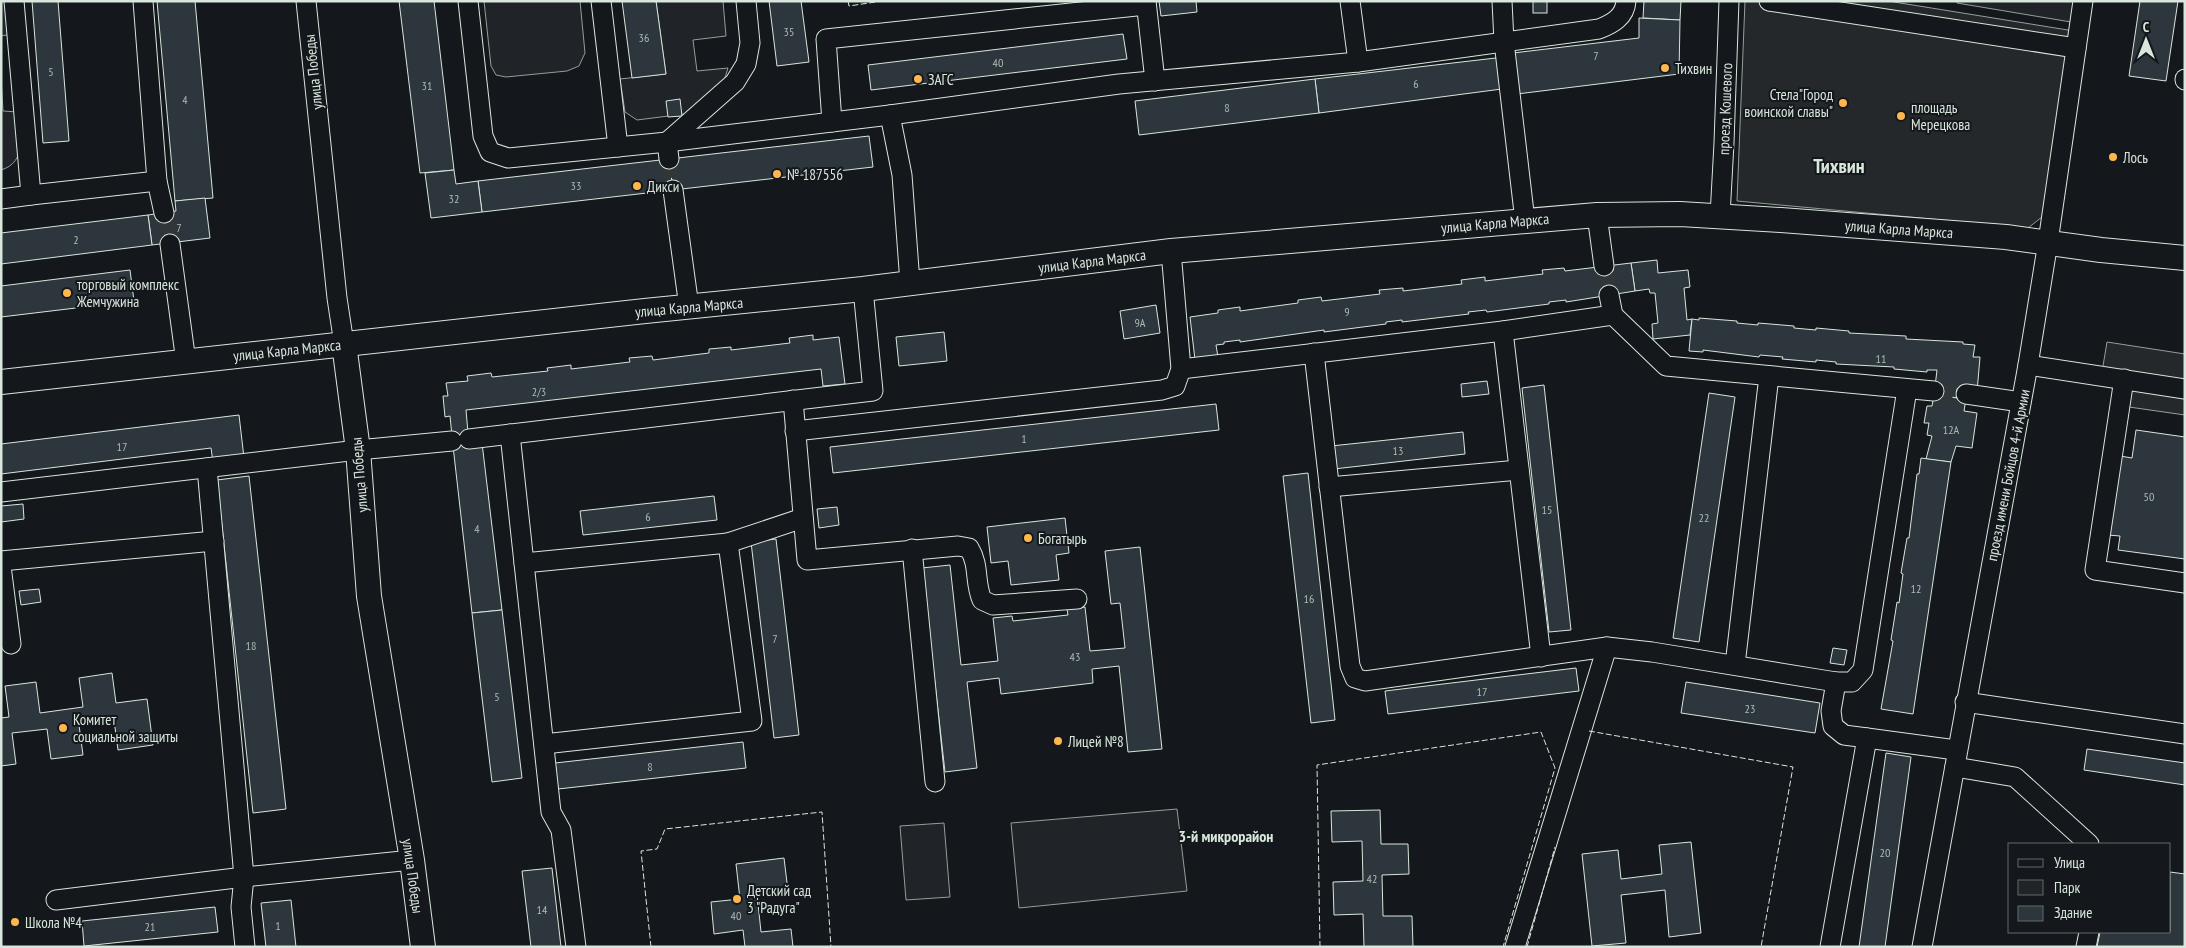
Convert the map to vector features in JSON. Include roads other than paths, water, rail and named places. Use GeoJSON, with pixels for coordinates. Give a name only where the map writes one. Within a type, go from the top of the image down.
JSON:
{"type":"FeatureCollection","features":[{"type":"Feature","properties":{"kind":"main road","name":"улица Карла Маркса"},"geometry":{"type":"LineString","coordinates":[[1,382],[863,289],[1171,251],[1597,215],[1720,216],[2006,236],[2101,250],[2185,258]]}},
{"type":"Feature","properties":{"kind":"main road","name":"улица Победы"},"geometry":{"type":"LineString","coordinates":[[344,344],[358,450],[369,596],[412,860],[423,947]]}},
{"type":"Feature","properties":{"kind":"street"},"geometry":{"type":"LineString","coordinates":[[14,1],[31,195]]}},
{"type":"Feature","properties":{"kind":"street"},"geometry":{"type":"LineString","coordinates":[[143,1],[157,181],[164,213]]}},
{"type":"Feature","properties":{"kind":"street","name":"улица Победы"},"geometry":{"type":"LineString","coordinates":[[306,1],[337,298],[344,344]]}},
{"type":"Feature","properties":{"kind":"street"},"geometry":{"type":"LineString","coordinates":[[468,1],[483,136],[490,152],[508,158],[618,147],[668,151],[832,122],[1155,81],[1358,62],[1599,29],[1616,22],[1626,7],[1626,1]]}},
{"type":"Feature","properties":{"kind":"street"},"geometry":{"type":"LineString","coordinates":[[601,1],[618,147]]}},
{"type":"Feature","properties":{"kind":"street"},"geometry":{"type":"LineString","coordinates":[[668,151],[735,82],[746,64],[750,42],[746,1]]}},
{"type":"Feature","properties":{"kind":"street"},"geometry":{"type":"LineString","coordinates":[[1350,1],[1358,62]]}},
{"type":"Feature","properties":{"kind":"street"},"geometry":{"type":"LineString","coordinates":[[1502,1],[1504,42],[1525,220]]}},
{"type":"Feature","properties":{"kind":"street","name":"проезд Кошевого"},"geometry":{"type":"LineString","coordinates":[[1720,216],[1729,1]]}},
{"type":"Feature","properties":{"kind":"street"},"geometry":{"type":"LineString","coordinates":[[1769,1],[2076,48]]}},
{"type":"Feature","properties":{"kind":"street","name":"проезд имени Бойцов 4-й Армии"},"geometry":{"type":"LineString","coordinates":[[1922,947],[1965,702],[2028,365],[2083,1]]}},
{"type":"Feature","properties":{"kind":"street"},"geometry":{"type":"LineString","coordinates":[[832,122],[826,39],[1146,3],[1155,81]]}},
{"type":"Feature","properties":{"kind":"street"},"geometry":{"type":"LineString","coordinates":[[890,115],[902,175],[910,283]]}},
{"type":"Feature","properties":{"kind":"street"},"geometry":{"type":"LineString","coordinates":[[1,199],[157,181]]}},
{"type":"Feature","properties":{"kind":"street"},"geometry":{"type":"LineString","coordinates":[[673,190],[689,307]]}},
{"type":"Feature","properties":{"kind":"street"},"geometry":{"type":"LineString","coordinates":[[1597,215],[1604,266]]}},
{"type":"Feature","properties":{"kind":"street"},"geometry":{"type":"LineString","coordinates":[[170,244],[186,362]]}},
{"type":"Feature","properties":{"kind":"street"},"geometry":{"type":"LineString","coordinates":[[795,431],[1162,390],[1175,386],[1181,368],[1171,251]]}},
{"type":"Feature","properties":{"kind":"street"},"geometry":{"type":"LineString","coordinates":[[1,492],[873,391],[863,289]]}},
{"type":"Feature","properties":{"kind":"street"},"geometry":{"type":"LineString","coordinates":[[1609,294],[1613,315],[1666,366],[1934,391]]}},
{"type":"Feature","properties":{"kind":"street"},"geometry":{"type":"LineString","coordinates":[[1181,368],[1503,331],[1613,315]]}},
{"type":"Feature","properties":{"kind":"street"},"geometry":{"type":"LineString","coordinates":[[1503,331],[1541,657]]}},
{"type":"Feature","properties":{"kind":"street"},"geometry":{"type":"LineString","coordinates":[[1314,352],[1350,666],[1355,678],[1365,681],[1607,647],[1735,665],[1836,682],[1852,682],[1863,670],[1908,389]]}},
{"type":"Feature","properties":{"kind":"street"},"geometry":{"type":"LineString","coordinates":[[2028,365],[2185,389]]}},
{"type":"Feature","properties":{"kind":"street"},"geometry":{"type":"LineString","coordinates":[[1735,665],[1769,376]]}},
{"type":"Feature","properties":{"kind":"street"},"geometry":{"type":"LineString","coordinates":[[2124,379],[2095,570],[2185,583]]}},
{"type":"Feature","properties":{"kind":"street"},"geometry":{"type":"LineString","coordinates":[[1966,394],[2021,402]]}},
{"type":"Feature","properties":{"kind":"street"},"geometry":{"type":"LineString","coordinates":[[793,400],[807,560],[958,546],[969,548],[976,560],[977,588],[982,600],[993,605],[1077,599]]}},
{"type":"Feature","properties":{"kind":"street"},"geometry":{"type":"LineString","coordinates":[[510,434],[551,812],[561,830],[576,947]]}},
{"type":"Feature","properties":{"kind":"street"},"geometry":{"type":"LineString","coordinates":[[207,468],[244,877],[240,907],[245,947]]}},
{"type":"Feature","properties":{"kind":"street"},"geometry":{"type":"LineString","coordinates":[[1329,487],[1519,470]]}},
{"type":"Feature","properties":{"kind":"street"},"geometry":{"type":"LineString","coordinates":[[524,563],[728,543],[803,518]]}},
{"type":"Feature","properties":{"kind":"street"},"geometry":{"type":"LineString","coordinates":[[1,561],[214,541]]}},
{"type":"Feature","properties":{"kind":"street"},"geometry":{"type":"LineString","coordinates":[[544,744],[752,721],[728,543]]}},
{"type":"Feature","properties":{"kind":"street"},"geometry":{"type":"LineString","coordinates":[[912,549],[935,782]]}},
{"type":"Feature","properties":{"kind":"street"},"geometry":{"type":"LineString","coordinates":[[1,566],[11,644]]}},
{"type":"Feature","properties":{"kind":"street"},"geometry":{"type":"LineString","coordinates":[[1515,947],[1607,647]]}},
{"type":"Feature","properties":{"kind":"street"},"geometry":{"type":"LineString","coordinates":[[1836,682],[1831,711],[1832,726],[1844,734],[1956,759],[2015,777],[2088,843]]}},
{"type":"Feature","properties":{"kind":"street"},"geometry":{"type":"LineString","coordinates":[[1965,702],[2185,734]]}},
{"type":"Feature","properties":{"kind":"street"},"geometry":{"type":"LineString","coordinates":[[1830,947],[1867,738]]}},
{"type":"Feature","properties":{"kind":"street"},"geometry":{"type":"LineString","coordinates":[[56,900],[244,877],[412,860]]}},
{"type":"Feature","properties":{"kind":"street"},"geometry":{"type":"LineString","coordinates":[[2086,947],[2089,933]]}},
{"type":"Feature","properties":{"kind":"tunnel"},"geometry":{"type":"LineString","coordinates":[[669,159],[673,190]]}},
{"type":"Feature","properties":{"kind":"tunnel"},"geometry":{"type":"LineString","coordinates":[[164,213],[170,244]]}},
{"type":"Feature","properties":{"kind":"tunnel"},"geometry":{"type":"LineString","coordinates":[[1604,266],[1609,295]]}},
{"type":"Feature","properties":{"kind":"tunnel"},"geometry":{"type":"LineString","coordinates":[[1934,391],[1966,394]]}},
{"type":"Feature","properties":{"kind":"place","name":"Тихвин"},"geometry":{"type":"Point","coordinates":[1665,68]}},
{"type":"Feature","properties":{"kind":"place","name":"ЗАГС"},"geometry":{"type":"Point","coordinates":[918,79]}},
{"type":"Feature","properties":{"kind":"place","name":"Стела\"Город воинской славы\""},"geometry":{"type":"Point","coordinates":[1843,103]}},
{"type":"Feature","properties":{"kind":"place","name":"площадь Мерецкова"},"geometry":{"type":"Point","coordinates":[1901,116]}},
{"type":"Feature","properties":{"kind":"place","name":"Лось"},"geometry":{"type":"Point","coordinates":[2113,157]}},
{"type":"Feature","properties":{"kind":"place","name":"№ 187556"},"geometry":{"type":"Point","coordinates":[777,174]}},
{"type":"Feature","properties":{"kind":"place","name":"Дикси"},"geometry":{"type":"Point","coordinates":[637,186]}},
{"type":"Feature","properties":{"kind":"place","name":"торговый комплекс Жемчужина"},"geometry":{"type":"Point","coordinates":[67,293]}},
{"type":"Feature","properties":{"kind":"place","name":"Богатырь"},"geometry":{"type":"Point","coordinates":[1028,538]}},
{"type":"Feature","properties":{"kind":"place","name":"Комитет социальной защиты"},"geometry":{"type":"Point","coordinates":[63,728]}},
{"type":"Feature","properties":{"kind":"place","name":"Лицей №8"},"geometry":{"type":"Point","coordinates":[1058,741]}},
{"type":"Feature","properties":{"kind":"place","name":"Детский сад 3 \"Радуга\""},"geometry":{"type":"Point","coordinates":[737,899]}},
{"type":"Feature","properties":{"kind":"place","name":"Школа №4"},"geometry":{"type":"Point","coordinates":[15,922]}},
{"type":"Feature","properties":{"kind":"district","name":"Тихвин"},"geometry":{"type":"Point","coordinates":[1839,166]}},
{"type":"Feature","properties":{"kind":"district","name":"3-й микрорайон"},"geometry":{"type":"Point","coordinates":[1226,836]}}]}
